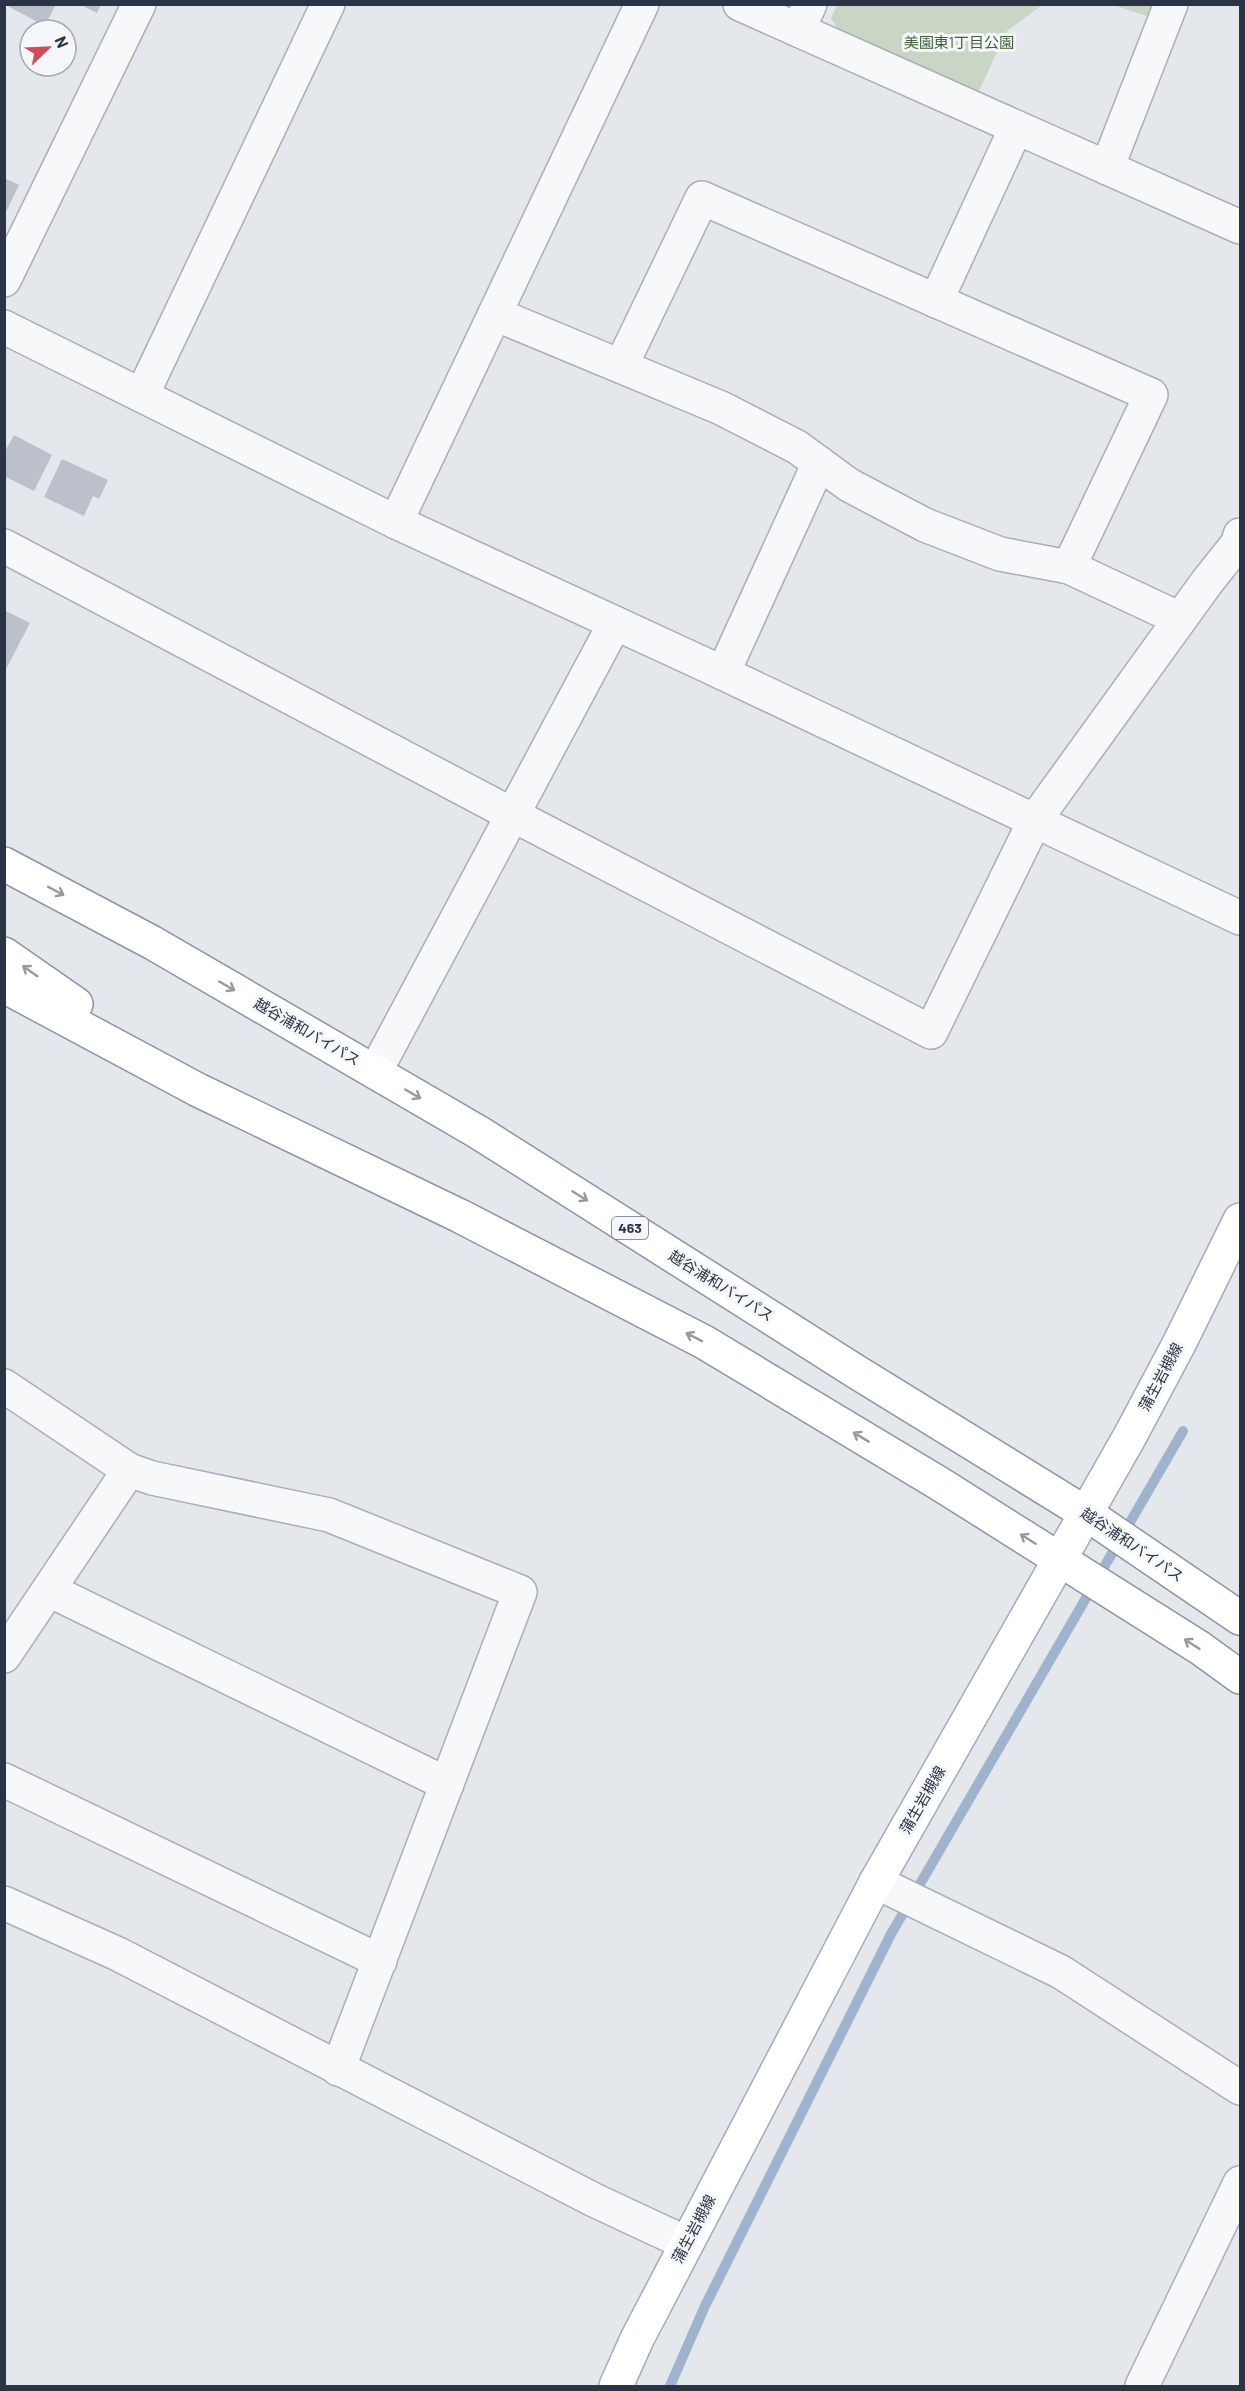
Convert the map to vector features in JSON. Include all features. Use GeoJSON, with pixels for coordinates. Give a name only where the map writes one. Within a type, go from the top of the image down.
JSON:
{"type":"FeatureCollection","features":[{"type":"Feature","properties":{"kind":"main road","name":"越谷浦和バイパス"},"geometry":{"type":"LineString","coordinates":[[4,864],[153,943],[478,1132],[855,1371],[1087,1514],[1240,1617]]}},
{"type":"Feature","properties":{"kind":"main road"},"geometry":{"type":"LineString","coordinates":[[4,954],[198,1090]]}},
{"type":"Feature","properties":{"kind":"main road"},"geometry":{"type":"LineString","coordinates":[[4,987],[198,1090],[460,1216],[704,1342],[1061,1560],[1240,1677]]}},
{"type":"Feature","properties":{"kind":"main road","name":"蒲生岩槻線"},"geometry":{"type":"LineString","coordinates":[[616,2386],[637,2339],[686,2243],[876,1882],[1087,1514],[1180,1342],[1240,1220]]}},
{"type":"Feature","properties":{"kind":"street"},"geometry":{"type":"LineString","coordinates":[[4,280],[139,4]]}},
{"type":"Feature","properties":{"kind":"street"},"geometry":{"type":"LineString","coordinates":[[142,395],[328,4]]}},
{"type":"Feature","properties":{"kind":"street"},"geometry":{"type":"LineString","coordinates":[[396,522],[642,4]]}},
{"type":"Feature","properties":{"kind":"street"},"geometry":{"type":"LineString","coordinates":[[740,4],[804,17],[1016,128],[1240,227]]}},
{"type":"Feature","properties":{"kind":"street"},"geometry":{"type":"LineString","coordinates":[[1107,168],[1171,4]]}},
{"type":"Feature","properties":{"kind":"street"},"geometry":{"type":"LineString","coordinates":[[936,301],[1016,128]]}},
{"type":"Feature","properties":{"kind":"street"},"geometry":{"type":"LineString","coordinates":[[621,366],[702,198],[1151,395],[1069,567]]}},
{"type":"Feature","properties":{"kind":"street"},"geometry":{"type":"LineString","coordinates":[[495,314],[721,408],[797,447],[849,485],[925,525],[1000,554],[1069,567],[1180,619]]}},
{"type":"Feature","properties":{"kind":"street"},"geometry":{"type":"LineString","coordinates":[[4,327],[396,522],[723,673],[1240,918]]}},
{"type":"Feature","properties":{"kind":"street"},"geometry":{"type":"LineString","coordinates":[[723,673],[819,463]]}},
{"type":"Feature","properties":{"kind":"street"},"geometry":{"type":"LineString","coordinates":[[4,546],[511,814],[931,1032],[1035,820],[1180,619],[1238,543],[1240,535]]}},
{"type":"Feature","properties":{"kind":"street"},"geometry":{"type":"LineString","coordinates":[[375,1072],[615,623]]}},
{"type":"Feature","properties":{"kind":"street"},"geometry":{"type":"LineString","coordinates":[[4,1386],[129,1470],[152,1478],[329,1515],[520,1592],[338,2069]]}},
{"type":"Feature","properties":{"kind":"street"},"geometry":{"type":"LineString","coordinates":[[4,1656],[129,1470]]}},
{"type":"Feature","properties":{"kind":"street"},"geometry":{"type":"LineString","coordinates":[[49,1590],[447,1784]]}},
{"type":"Feature","properties":{"kind":"street"},"geometry":{"type":"LineString","coordinates":[[4,1780],[380,1961]]}},
{"type":"Feature","properties":{"kind":"street"},"geometry":{"type":"LineString","coordinates":[[876,1882],[1061,1972],[1240,2088]]}},
{"type":"Feature","properties":{"kind":"street"},"geometry":{"type":"LineString","coordinates":[[4,1904],[118,1954],[594,2200],[686,2243]]}},
{"type":"Feature","properties":{"kind":"street"},"geometry":{"type":"LineString","coordinates":[[1142,2386],[1240,2182]]}},
{"type":"Feature","properties":{"kind":"green space","name":"美園東1丁目公園"},"geometry":{"type":"Polygon","coordinates":[[[837,5],[1042,5],[1007,31],[978,93],[840,33],[831,18],[837,5]]]}},
{"type":"Feature","properties":{"kind":"green space"},"geometry":{"type":"Polygon","coordinates":[[[1113,5],[1152,5],[1147,16],[1113,5]]]}},
{"type":"Feature","properties":{"kind":"building"},"geometry":{"type":"Polygon","coordinates":[[[4,4],[56,4],[49,18],[30,18],[4,4]]]}},
{"type":"Feature","properties":{"kind":"building"},"geometry":{"type":"Polygon","coordinates":[[[79,4],[101,4],[97,13],[79,4]]]}},
{"type":"Feature","properties":{"kind":"building"},"geometry":{"type":"Polygon","coordinates":[[[4,178],[19,185],[4,216],[4,178]]]}},
{"type":"Feature","properties":{"kind":"building"},"geometry":{"type":"Polygon","coordinates":[[[14,435],[52,455],[34,491],[4,476],[4,453],[14,435]]]}},
{"type":"Feature","properties":{"kind":"building"},"geometry":{"type":"Polygon","coordinates":[[[62,459],[108,480],[99,499],[93,496],[84,516],[44,497],[62,459]]]}},
{"type":"Feature","properties":{"kind":"building"},"geometry":{"type":"Polygon","coordinates":[[[4,610],[30,623],[4,673],[4,610]]]}},
{"type":"Feature","properties":{"kind":"waterway"},"geometry":{"type":"LineString","coordinates":[[670,2386],[705,2306],[891,1934],[1183,1431]]}}]}
